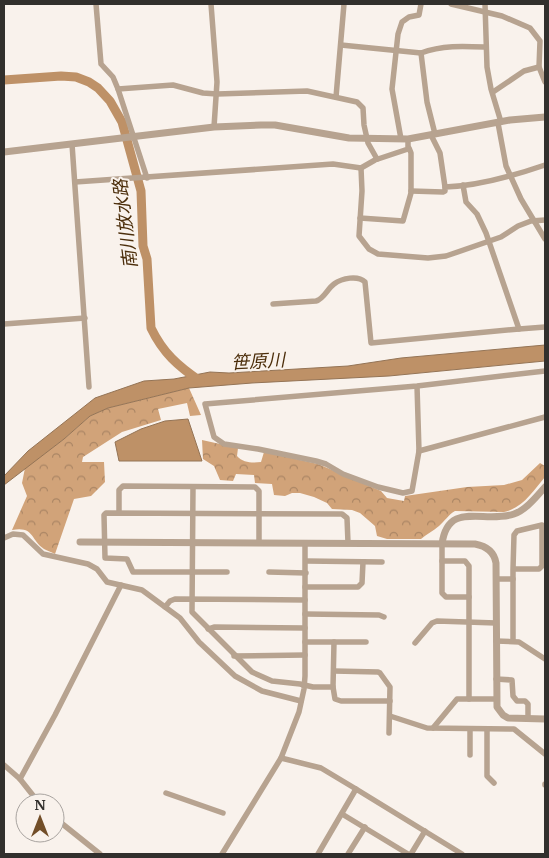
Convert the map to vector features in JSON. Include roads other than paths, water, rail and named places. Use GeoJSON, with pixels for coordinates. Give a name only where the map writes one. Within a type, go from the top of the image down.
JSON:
{"type":"FeatureCollection","features":[{"type":"Feature","properties":{"kind":"street"},"geometry":{"type":"LineString","coordinates":[[96,4],[100,64],[112,75],[118,89],[147,178]]}},
{"type":"Feature","properties":{"kind":"street"},"geometry":{"type":"LineString","coordinates":[[211,4],[217,94],[214,127]]}},
{"type":"Feature","properties":{"kind":"street"},"geometry":{"type":"LineString","coordinates":[[336,97],[344,4]]}},
{"type":"Feature","properties":{"kind":"street"},"geometry":{"type":"LineString","coordinates":[[360,218],[403,221],[411,191],[411,153],[392,93],[396,51],[402,22],[409,17],[418,15],[421,4]]}},
{"type":"Feature","properties":{"kind":"street"},"geometry":{"type":"LineString","coordinates":[[451,4],[502,16],[533,30],[543,42],[539,68],[545,82]]}},
{"type":"Feature","properties":{"kind":"street"},"geometry":{"type":"LineString","coordinates":[[485,4],[485,47],[490,86],[500,123],[504,160],[521,199],[545,239]]}},
{"type":"Feature","properties":{"kind":"street"},"geometry":{"type":"LineString","coordinates":[[341,45],[421,53],[432,49],[465,45],[485,47]]}},
{"type":"Feature","properties":{"kind":"street"},"geometry":{"type":"LineString","coordinates":[[411,191],[445,191],[440,153],[433,134],[427,102],[421,53]]}},
{"type":"Feature","properties":{"kind":"street"},"geometry":{"type":"LineString","coordinates":[[493,92],[526,70],[539,68]]}},
{"type":"Feature","properties":{"kind":"street"},"geometry":{"type":"LineString","coordinates":[[118,89],[173,85],[203,93],[217,94],[299,91],[357,102],[363,108],[367,139],[377,160]]}},
{"type":"Feature","properties":{"kind":"street"},"geometry":{"type":"LineString","coordinates":[[4,152],[214,127],[275,125],[332,136],[367,139],[405,139],[545,117]]}},
{"type":"Feature","properties":{"kind":"street"},"geometry":{"type":"LineString","coordinates":[[72,144],[89,387]]}},
{"type":"Feature","properties":{"kind":"street"},"geometry":{"type":"LineString","coordinates":[[75,182],[333,164],[361,168],[409,148]]}},
{"type":"Feature","properties":{"kind":"street"},"geometry":{"type":"LineString","coordinates":[[445,188],[483,183],[545,165]]}},
{"type":"Feature","properties":{"kind":"street"},"geometry":{"type":"LineString","coordinates":[[361,168],[360,238],[369,249],[378,254],[440,257],[501,237],[520,225],[545,220]]}},
{"type":"Feature","properties":{"kind":"street"},"geometry":{"type":"LineString","coordinates":[[463,185],[466,202],[478,216],[519,329]]}},
{"type":"Feature","properties":{"kind":"street"},"geometry":{"type":"LineString","coordinates":[[273,304],[316,302],[334,284],[345,279],[357,278],[366,282],[371,343],[545,327]]}},
{"type":"Feature","properties":{"kind":"street"},"geometry":{"type":"LineString","coordinates":[[4,324],[85,318]]}},
{"type":"Feature","properties":{"kind":"street"},"geometry":{"type":"LineString","coordinates":[[417,386],[419,451],[412,491],[407,493],[396,492],[343,474],[326,464],[316,461],[224,444],[214,437],[205,404],[417,386],[545,371]]}},
{"type":"Feature","properties":{"kind":"street"},"geometry":{"type":"LineString","coordinates":[[419,451],[545,417]]}},
{"type":"Feature","properties":{"kind":"street"},"geometry":{"type":"LineString","coordinates":[[119,513],[119,490],[123,486],[255,487],[259,492],[259,543]]}},
{"type":"Feature","properties":{"kind":"street"},"geometry":{"type":"LineString","coordinates":[[469,597],[446,597],[442,593],[442,544],[444,530],[455,518],[502,517],[514,514],[524,508],[545,486]]}},
{"type":"Feature","properties":{"kind":"street"},"geometry":{"type":"LineString","coordinates":[[193,487],[192,612],[250,670],[280,682],[313,688],[333,688]]}},
{"type":"Feature","properties":{"kind":"street"},"geometry":{"type":"LineString","coordinates":[[227,572],[134,572],[130,570],[130,562],[127,559],[105,558],[104,515],[106,513],[343,514],[347,518],[348,543]]}},
{"type":"Feature","properties":{"kind":"street"},"geometry":{"type":"LineString","coordinates":[[513,570],[539,570],[542,566],[542,525],[517,531],[514,535],[513,570],[513,641]]}},
{"type":"Feature","properties":{"kind":"street"},"geometry":{"type":"LineString","coordinates":[[4,538],[13,534],[23,535],[43,554],[88,564],[97,569],[106,582],[142,590],[180,618],[199,642],[235,676],[262,691],[301,701]]}},
{"type":"Feature","properties":{"kind":"street"},"geometry":{"type":"LineString","coordinates":[[80,542],[474,544],[486,548],[492,552],[496,560],[496,700],[498,708],[506,717],[545,719]]}},
{"type":"Feature","properties":{"kind":"street"},"geometry":{"type":"LineString","coordinates":[[222,854],[281,758],[299,712],[304,685],[306,543]]}},
{"type":"Feature","properties":{"kind":"street"},"geometry":{"type":"LineString","coordinates":[[306,561],[382,562]]}},
{"type":"Feature","properties":{"kind":"street"},"geometry":{"type":"LineString","coordinates":[[442,561],[466,562],[469,566],[469,699]]}},
{"type":"Feature","properties":{"kind":"street"},"geometry":{"type":"LineString","coordinates":[[306,586],[358,587],[362,583],[362,562]]}},
{"type":"Feature","properties":{"kind":"street"},"geometry":{"type":"LineString","coordinates":[[270,572],[306,573]]}},
{"type":"Feature","properties":{"kind":"street"},"geometry":{"type":"LineString","coordinates":[[496,579],[513,579]]}},
{"type":"Feature","properties":{"kind":"street"},"geometry":{"type":"LineString","coordinates":[[20,779],[56,715],[121,585]]}},
{"type":"Feature","properties":{"kind":"street"},"geometry":{"type":"LineString","coordinates":[[165,607],[171,600],[305,600]]}},
{"type":"Feature","properties":{"kind":"street"},"geometry":{"type":"LineString","coordinates":[[305,614],[379,615],[384,617]]}},
{"type":"Feature","properties":{"kind":"street"},"geometry":{"type":"LineString","coordinates":[[415,642],[432,623],[437,621],[496,622]]}},
{"type":"Feature","properties":{"kind":"street"},"geometry":{"type":"LineString","coordinates":[[208,629],[214,627],[305,628]]}},
{"type":"Feature","properties":{"kind":"street"},"geometry":{"type":"LineString","coordinates":[[496,641],[521,642],[545,659]]}},
{"type":"Feature","properties":{"kind":"street"},"geometry":{"type":"LineString","coordinates":[[305,642],[366,642]]}},
{"type":"Feature","properties":{"kind":"street"},"geometry":{"type":"LineString","coordinates":[[334,642],[334,697],[338,701],[390,701]]}},
{"type":"Feature","properties":{"kind":"street"},"geometry":{"type":"LineString","coordinates":[[234,656],[305,656]]}},
{"type":"Feature","properties":{"kind":"street"},"geometry":{"type":"LineString","coordinates":[[334,671],[379,672],[390,685],[390,733]]}},
{"type":"Feature","properties":{"kind":"street"},"geometry":{"type":"LineString","coordinates":[[496,678],[512,680],[513,697],[517,701],[525,701],[528,704],[528,718]]}},
{"type":"Feature","properties":{"kind":"street"},"geometry":{"type":"LineString","coordinates":[[433,728],[456,700],[496,700]]}},
{"type":"Feature","properties":{"kind":"street"},"geometry":{"type":"LineString","coordinates":[[390,716],[426,728],[515,729],[545,754]]}},
{"type":"Feature","properties":{"kind":"street"},"geometry":{"type":"LineString","coordinates":[[470,728],[470,755]]}},
{"type":"Feature","properties":{"kind":"street"},"geometry":{"type":"LineString","coordinates":[[487,729],[486,776],[494,783]]}},
{"type":"Feature","properties":{"kind":"street"},"geometry":{"type":"LineString","coordinates":[[281,758],[324,770],[462,854]]}},
{"type":"Feature","properties":{"kind":"street"},"geometry":{"type":"LineString","coordinates":[[4,765],[20,779],[31,793]]}},
{"type":"Feature","properties":{"kind":"street"},"geometry":{"type":"LineString","coordinates":[[318,854],[356,789]]}},
{"type":"Feature","properties":{"kind":"street"},"geometry":{"type":"LineString","coordinates":[[166,793],[223,813]]}},
{"type":"Feature","properties":{"kind":"street"},"geometry":{"type":"LineString","coordinates":[[342,814],[410,854],[425,831]]}},
{"type":"Feature","properties":{"kind":"street"},"geometry":{"type":"LineString","coordinates":[[65,826],[100,854]]}},
{"type":"Feature","properties":{"kind":"street"},"geometry":{"type":"LineString","coordinates":[[351,853],[365,827]]}},
{"type":"Feature","properties":{"kind":"waterway","name":"南川放水路"},"geometry":{"type":"LineString","coordinates":[[4,80],[61,76],[76,77],[98,88],[110,101],[122,122],[141,191],[143,246],[147,259],[151,328],[161,345],[172,358],[200,381]]}},
{"type":"Feature","properties":{"kind":"water label","name":"笹原川"},"geometry":{"type":"Point","coordinates":[258,361]}}]}
